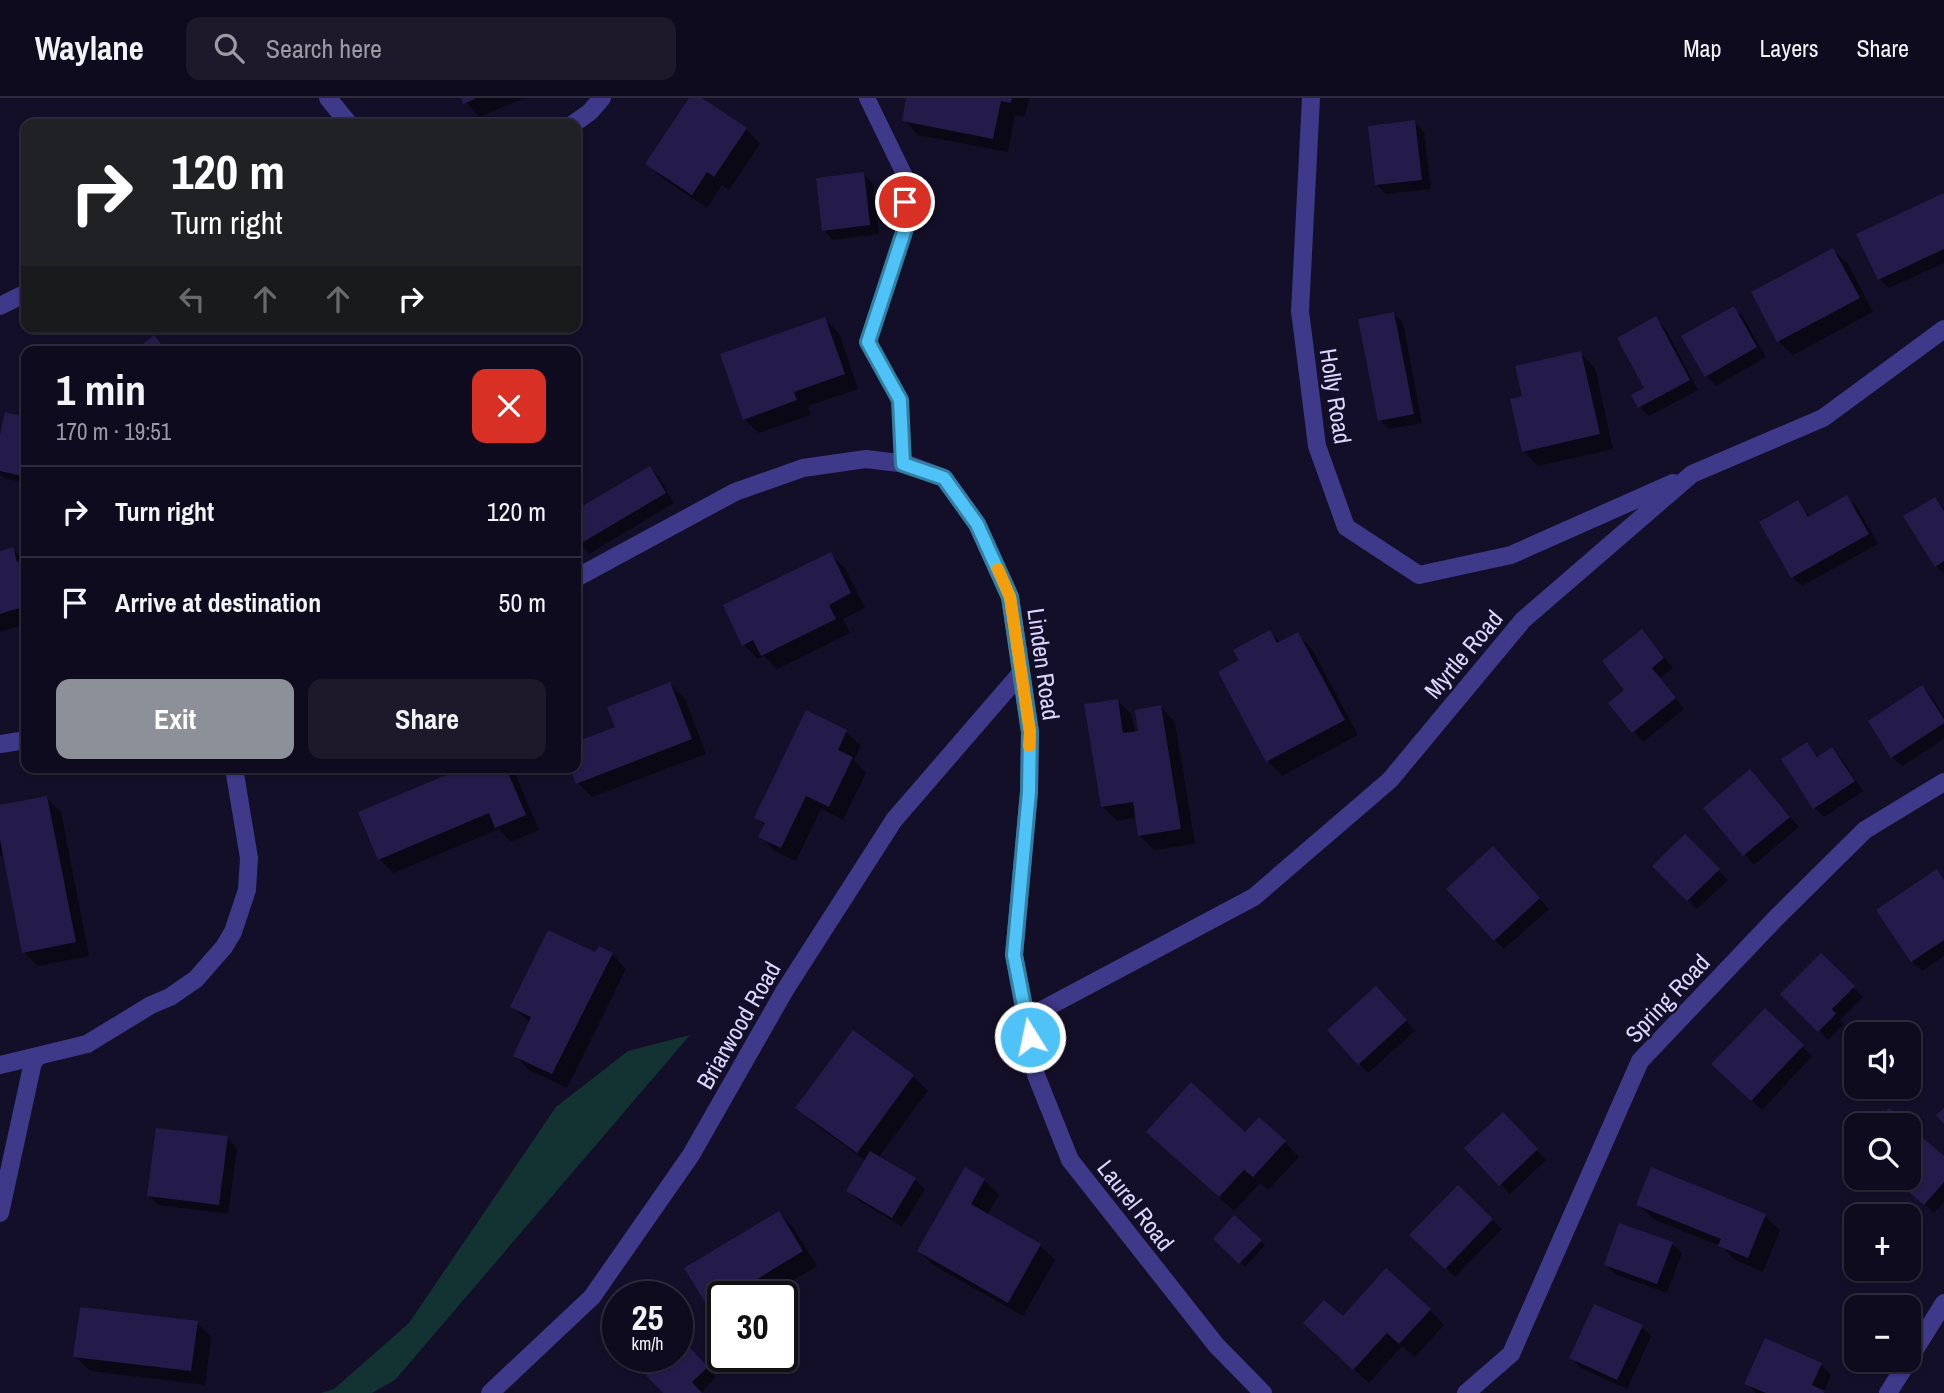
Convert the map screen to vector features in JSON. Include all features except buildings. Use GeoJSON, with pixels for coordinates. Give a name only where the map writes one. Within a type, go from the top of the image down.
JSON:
{"type":"FeatureCollection","features":[{"type":"Feature","properties":{"kind":"street"},"geometry":{"type":"LineString","coordinates":[[328,98],[345,119]]}},
{"type":"Feature","properties":{"kind":"street"},"geometry":{"type":"LineString","coordinates":[[587,105],[602,98]]}},
{"type":"Feature","properties":{"kind":"street","name":"Holly Road"},"geometry":{"type":"LineString","coordinates":[[1311,98],[1300,311],[1317,446],[1346,527],[1419,575],[1511,555],[1692,474]]}},
{"type":"Feature","properties":{"kind":"street"},"geometry":{"type":"LineString","coordinates":[[0,306],[21,296]]}},
{"type":"Feature","properties":{"kind":"street","name":"Myrtle Road"},"geometry":{"type":"LineString","coordinates":[[1027,1018],[1254,897],[1390,780],[1523,620],[1692,474],[1823,418],[1944,329]]}},
{"type":"Feature","properties":{"kind":"street","name":"Linden Road"},"geometry":{"type":"LineString","coordinates":[[581,575],[735,492],[803,468],[866,459],[903,464],[944,478],[977,524],[1010,597],[1030,732],[1029,792],[1014,955],[1027,1018]]}},
{"type":"Feature","properties":{"kind":"street","name":"Briarwood Road"},"geometry":{"type":"LineString","coordinates":[[490,1393],[592,1297],[691,1155],[785,990],[894,820],[1021,673]]}},
{"type":"Feature","properties":{"kind":"street"},"geometry":{"type":"LineString","coordinates":[[0,744],[21,741]]}},
{"type":"Feature","properties":{"kind":"street"},"geometry":{"type":"LineString","coordinates":[[0,1065],[87,1044],[151,1004],[170,997],[196,979],[224,947],[233,932],[247,890],[249,858],[235,773]]}},
{"type":"Feature","properties":{"kind":"street","name":"Spring Road"},"geometry":{"type":"LineString","coordinates":[[1470,1391],[1511,1354],[1640,1061],[1777,917],[1866,830],[1944,782]]}},
{"type":"Feature","properties":{"kind":"street","name":"Laurel Road"},"geometry":{"type":"LineString","coordinates":[[1027,1018],[1036,1075],[1070,1160],[1216,1345],[1263,1393]]}},
{"type":"Feature","properties":{"kind":"street"},"geometry":{"type":"LineString","coordinates":[[0,1213],[33,1062],[38,1056]]}},
{"type":"Feature","properties":{"kind":"street"},"geometry":{"type":"LineString","coordinates":[[1921,1340],[1944,1303]]}},
{"type":"Feature","properties":{"kind":"street"},"geometry":{"type":"LineString","coordinates":[[1888,1393],[1901,1372]]}},
{"type":"Feature","properties":{"kind":"lane"},"geometry":{"type":"LineString","coordinates":[[867,98],[904,174],[905,229],[868,342],[900,400],[903,464]]}},
{"type":"Feature","properties":{"kind":"green space"},"geometry":{"type":"Polygon","coordinates":[[[690,1035],[395,1380],[372,1393],[321,1393],[334,1389],[409,1323],[556,1107],[628,1051],[690,1035]]]}},
{"type":"Feature","properties":{"kind":"slow traffic"},"geometry":{"type":"LineString","coordinates":[[998,569],[1010,597],[1030,732],[1029,746]]}},
{"type":"Feature","properties":{"kind":"route"},"geometry":{"type":"LineString","coordinates":[[905,202],[905,229],[868,342],[900,400],[903,464],[944,478],[977,524],[1010,597],[1030,732],[1029,792],[1014,955],[1030,1037]]}}]}
